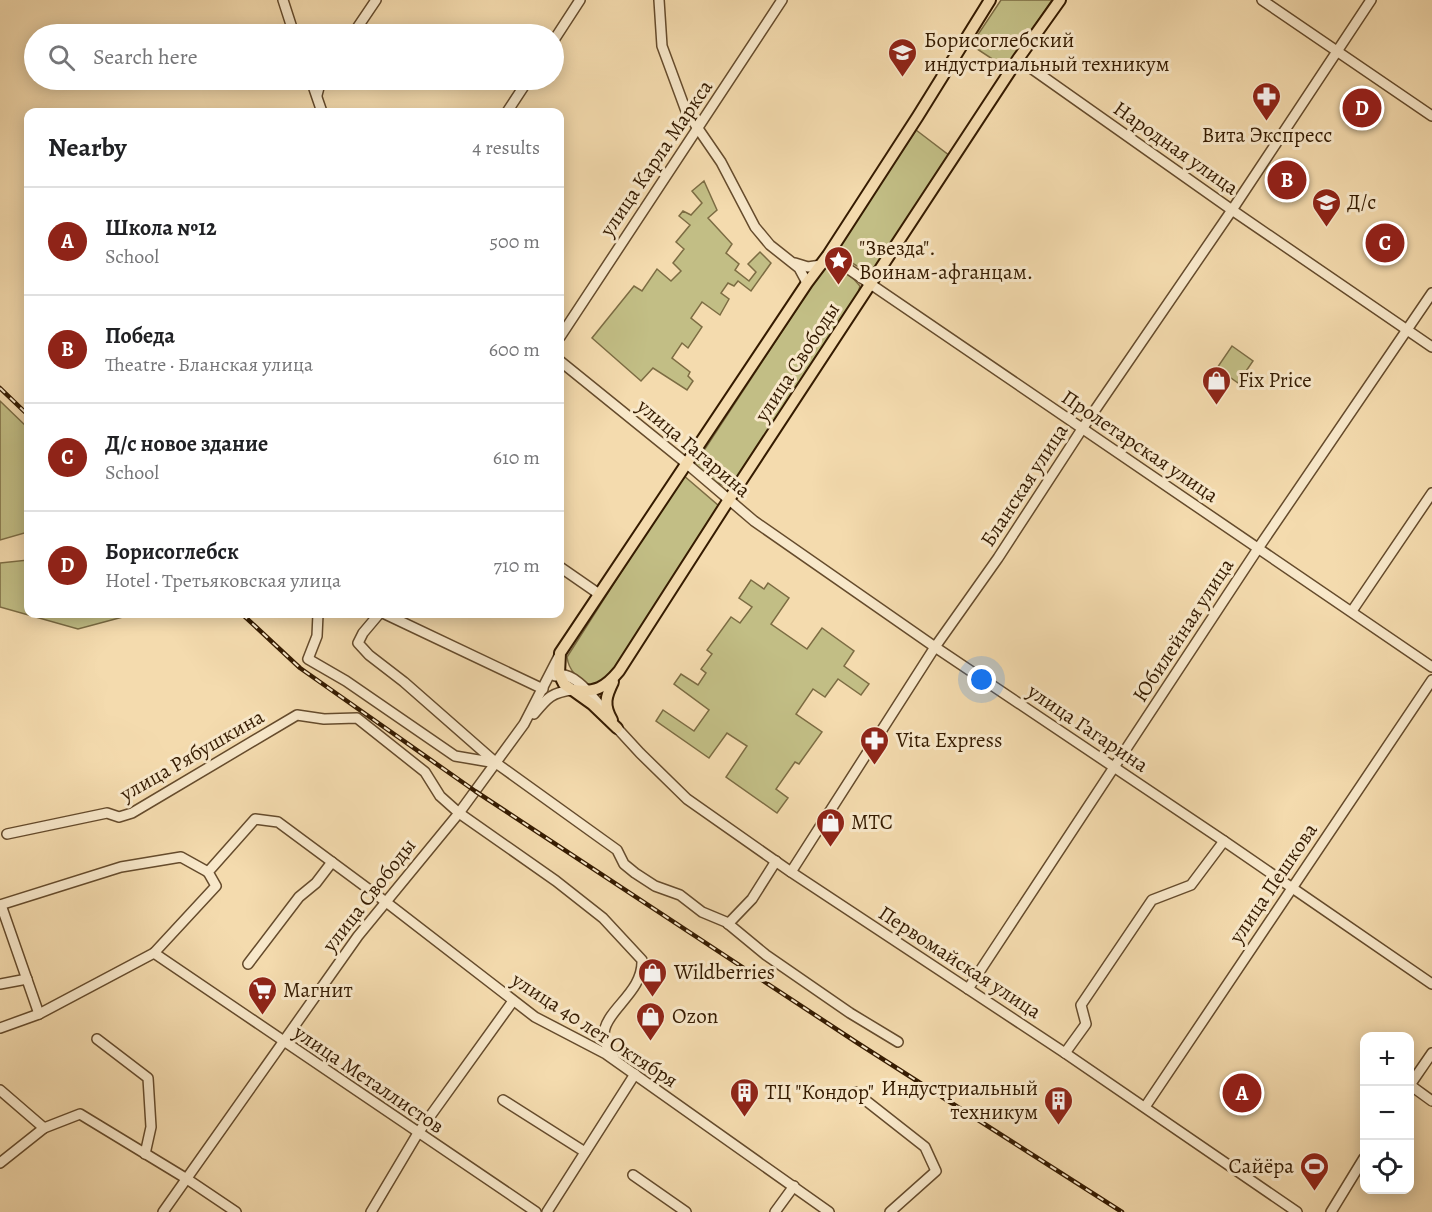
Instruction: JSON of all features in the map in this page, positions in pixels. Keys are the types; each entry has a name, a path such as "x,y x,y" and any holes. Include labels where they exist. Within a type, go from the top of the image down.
{"main road":[{"name":"улица Свободы","path":"560,653 807,282 828,255 990,0"},
{"name":"улица Свободы","path":"573,690 598,690 619,671 1018,59 1060,0"},
{"path":"560,653 559,674 564,684 617,728"},
{"path":"617,728 606,710 606,699 619,671"}],"street":[{"path":"283,0 291,24"},
{"path":"360,24 376,0"},
{"path":"564,25 580,0"},
{"path":"659,0 662,46 687,111 721,162 755,227 770,245 799,268 807,282"},
{"name":"улица Карла Маркса","path":"564,331 782,0"},
{"path":"1262,0 1432,116"},
{"name":"Бланская улица","path":"791,872 935,647 998,558 1082,429 1232,210 1371,0"},
{"name":"Народная улица","path":"1018,59 1432,347"},
{"path":"315,90 321,108"},
{"path":"317,95 318,90"},
{"path":"510,108 521,90"},
{"name":"Пролетарская улица","path":"828,255 1432,667"},
{"path":"787,260 801,266 821,265"},
{"name":"Юбилейная улица","path":"968,989 1258,547 1432,293"},
{"name":"улица Гагарина","path":"564,364 754,521 935,647 1115,766 1432,984"},
{"path":"1352,611 1432,493"},
{"path":"564,570 599,594"},
{"path":"318,618 317,636 308,659 346,681 455,756 495,763"},
{"path":"376,618 363,633 358,644 495,763 617,850 624,864 635,873 655,886 680,895 702,912 728,924 776,962 850,1013 898,1042"},
{"path":"394,618 545,684 559,674 567,675 587,691 610,717"},
{"name":"улица Свободы","path":"163,1212 358,936 459,813 524,724 560,653"},
{"name":"улица Пешкова","path":"1144,1107 1432,680"},
{"name":"улица Свободы","path":"504,751 549,697 557,692 573,690"},
{"name":"улица Рябушкина","path":"7,834 107,813 119,817 132,813 297,715 357,718 425,772 440,796 459,813 516,852 593,911 628,943 642,960 643,970 639,980 604,1027 603,1041"},
{"name":"Первомайская улица","path":"617,728 639,753 687,799 791,872 1065,1053 1297,1212"},
{"name":"улица 40 лет Октября","path":"208,872 255,819 278,822 535,1017 620,1064 829,1212"},
{"path":"1065,1053 1086,1024 1081,1005 1152,900 1191,885 1224,841"},
{"path":"0,1028 39,1014 154,953 216,886 208,872 181,857 121,867 1,905 39,1014"},
{"path":"728,924 752,899 776,861"},
{"path":"249,964 299,897 316,883 332,862"},
{"name":"улица Металлистов","path":"154,953 536,1212"},
{"path":"0,984 27,979"},
{"path":"385,1212 373,1208 418,1133 513,1001"},
{"path":"96,1039 148,1078 151,1127 146,1154"},
{"path":"587,1045 603,1041 620,1064"},
{"path":"1414,1079 1432,1053"},
{"path":"546,1212 635,1074"},
{"path":"1411,1086 1432,1101"},
{"path":"0,1090 44,1128"},
{"path":"855,1092 925,1147 936,1171 890,1212"},
{"path":"503,1100 585,1152"},
{"path":"0,1163 44,1128 80,1114 187,1179 236,1212"},
{"path":"1331,1212 1360,1166"},
{"path":"633,1175 686,1212"},
{"path":"775,1212 794,1186"}],"shaded area":[{"path":"1001,0 1052,0 1006,68 971,45"},
{"path":"916,130 950,156 874,271 868,273 838,254 838,248"},
{"path":"704,181 717,210 708,218 732,244 726,253 739,264 735,270 749,281 756,272 748,264 760,252 771,263 751,291 738,281 734,286 728,283 721,293 729,299 720,315 702,302 691,318 702,327 688,348 682,343 672,358 690,372 688,376 693,381 687,390 653,368 641,381 592,338 634,286 642,291 657,269 671,281 681,271 673,263 684,249 676,242 690,225 679,216 683,211 691,215 702,203 692,191"},
{"path":"828,267 842,271 860,286 857,297 742,472 729,487 712,481 695,464 821,272"},
{"path":"1232,346 1253,361 1238,383 1217,368"},
{"path":"0,401 24,424 24,533 0,540"},
{"path":"683,475 719,506 608,680 592,687 573,671 567,657"},
{"path":"24,560 24,614 0,607 0,563"},
{"path":"751,580 764,589 768,583 789,598 771,624 807,649 822,628 854,651 844,666 869,684 861,695 838,679 825,697 813,689 796,714 822,732 799,764 795,762 776,789 788,798 777,813 726,777 747,746 727,733 709,758 656,721 663,710 694,731 709,710 674,684 681,674 698,685 706,673 701,669 712,654 707,650 731,617 740,623 752,607 739,598"},
{"path":"39,618 119,618 78,629"}],"railway":[{"path":"0,388 24,411"},
{"path":"246,618 300,668 475,791 856,1042 1122,1212"}],"place":[{"name":"Борисоглебский индустриальный техникум","path":"903,78"},
{"name":"Борисоглебск","path":"1362,108"},
{"name":"Вита Экспресс","path":"1267,122"},
{"name":"Победа","path":"1287,180"},
{"name":"Д/с","path":"1326,228"},
{"name":"Д/с новое здание","path":"1385,243"},
{"name":"\"Звезда\". Воинам-афганцам.","path":"838,286"},
{"name":"Fix Price","path":"1217,406"},
{"name":"Vita Express","path":"875,766"},
{"name":"МТС","path":"830,848"},
{"name":"Wildberries","path":"653,998"},
{"name":"Магнит","path":"262,1016"},
{"name":"Ozon","path":"651,1042"},
{"name":"Школа №12","path":"1242,1093"},
{"name":"ТЦ \"Кондор\"","path":"744,1118"},
{"name":"Индустриальный техникум","path":"1059,1126"},
{"name":"Сайёра","path":"1315,1192"}]}
